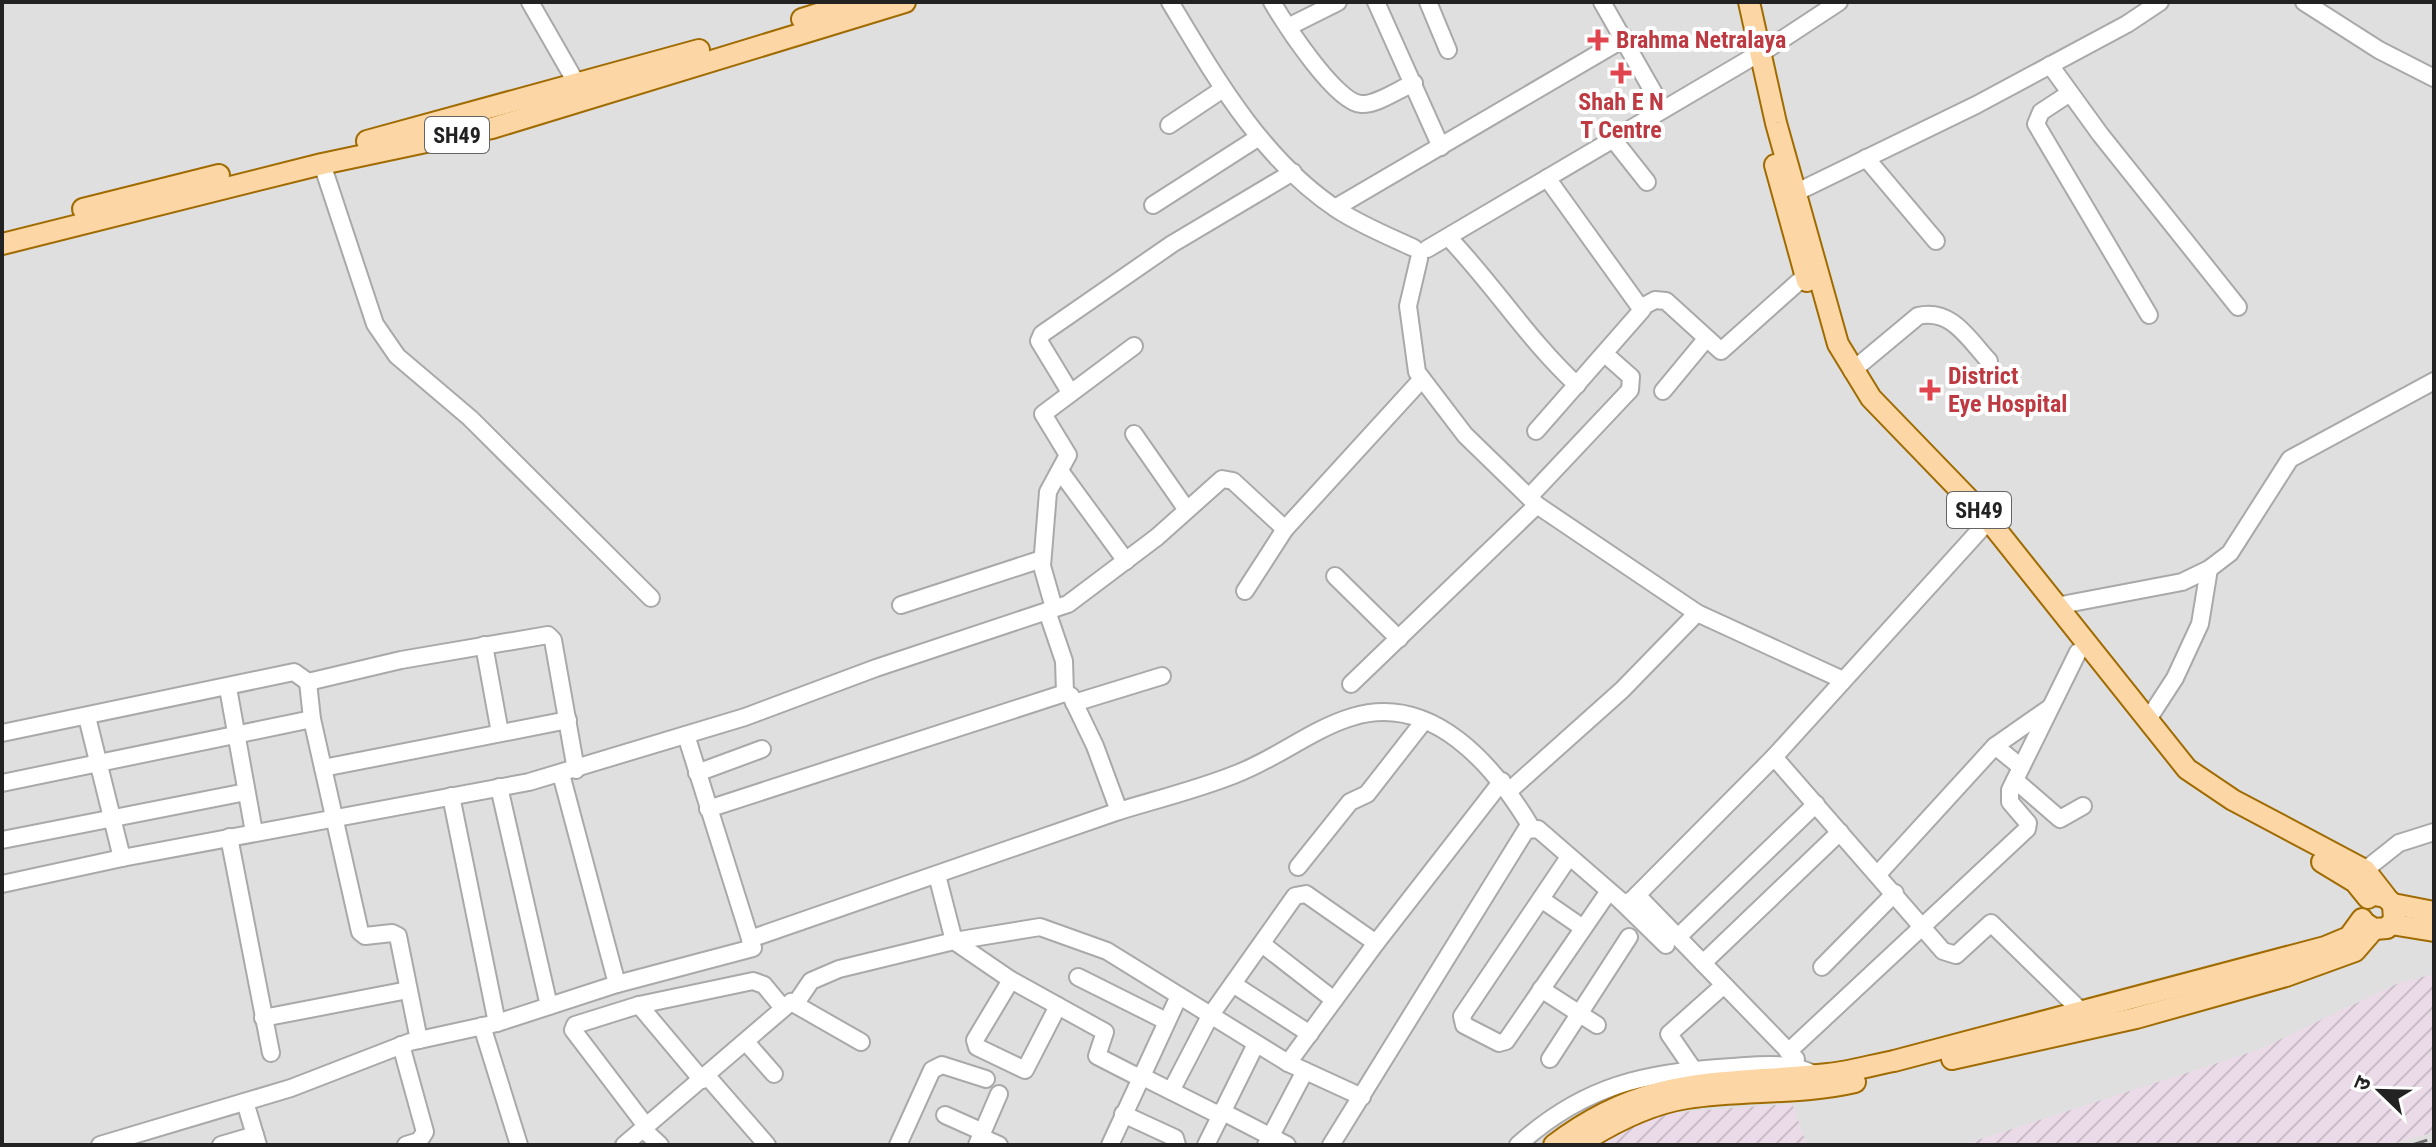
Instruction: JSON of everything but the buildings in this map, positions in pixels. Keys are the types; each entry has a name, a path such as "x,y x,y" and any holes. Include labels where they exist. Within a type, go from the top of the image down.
{"main road":[{"name":"SH49","path":"2,244 322,164 492,128 582,92 856,2"},
{"name":"SH49","path":"2,230 416,129 582,92 905,2"},
{"name":"SH49","path":"1739,2 1838,344 1852,371 1871,398 2056,606 2187,769 2209,785 2365,870 2379,912"},
{"name":"SH49","path":"1749,2 1755,56 1786,218 1830,355 1862,405 1984,524 2078,652 2173,770 2212,801 2339,871 2379,912"},
{"path":"2379,912 2434,931"},
{"path":"1554,1145 1661,1089 1894,1061 2136,1018 2286,976 2355,951 2379,912"},
{"path":"1578,1145 1609,1118 1690,1098 1830,1088 1970,1048 2081,1011 2325,947 2349,937 2379,912 2434,912"}],"street":[{"path":"530,2 582,92"},
{"path":"1170,2 1223,89 1259,137 1293,172 1335,208 1420,252"},
{"path":"1272,2 1319,69 1351,101 1366,104 1414,83"},
{"path":"1288,27 1338,2"},
{"path":"1376,2 1441,147"},
{"path":"1428,2 1448,50"},
{"path":"1839,2 1755,56 1420,252 1408,306 1417,372 1465,435 1533,501 1697,613 1843,680"},
{"path":"1795,193 2050,65 2127,24 2160,2"},
{"path":"2304,2 2379,50 2434,78"},
{"path":"1605,3 1663,109"},
{"path":"1335,208 1625,38"},
{"path":"2050,65 2238,307"},
{"path":"1169,125 1223,89"},
{"path":"2070,93 2041,112 2036,124 2149,315"},
{"path":"1153,205 1259,137"},
{"path":"1613,139 1647,182"},
{"path":"1866,158 1936,241"},
{"path":"322,164 375,324 389,347 470,418 651,598"},
{"path":"1070,392 1039,341 1042,334 1172,244 1293,172"},
{"path":"1536,431 1641,313 1642,307 1547,178"},
{"path":"1448,237 1499,292 1539,348 1577,385"},
{"path":"1642,307 1655,300 1666,301 1717,349 1725,350 1805,276"},
{"path":"1852,371 1918,316 1931,313 1951,320 1989,361"},
{"path":"1663,391 1706,339"},
{"path":"1119,811 1069,698 1064,661 1044,581 1042,559 1048,492 1067,460 1067,450 1043,414 1134,346"},
{"path":"1351,684 1533,501 1630,390 1631,377 1605,354"},
{"path":"1245,591 1285,529 1422,379"},
{"path":"2056,606 2182,582 2209,569 2230,553 2290,459 2434,381"},
{"path":"1134,434 1187,510"},
{"path":"1060,471 1126,561"},
{"path":"2,884 568,772 686,735 1075,600 1226,477 1285,529"},
{"path":"1569,857 1461,1021 1503,1043 1583,928 1774,757 1984,524"},
{"path":"901,605 1042,559"},
{"path":"2147,721 2195,638 2209,569"},
{"path":"1335,576 1399,639"},
{"path":"1288,1063 1376,943 1505,786 1622,690 1697,613"},
{"path":"2,733 294,672 308,682 543,634 551,637 568,720 568,772 617,984"},
{"path":"484,645 500,733"},
{"path":"1788,1052 2027,829 2028,823 2008,797 2078,652"},
{"path":"708,809 1069,698 1162,676"},
{"path":"308,682 312,719 360,932 365,936 392,933 398,936 419,1040"},
{"path":"228,688 254,832"},
{"path":"1878,874 1995,746 2050,708"},
{"path":"750,939 1119,811 1237,774 1352,717 1386,713 1424,721 1481,757 1505,786 1531,827 1538,829 1569,857 1622,895 1672,941 1703,963 1810,1072"},
{"path":"87,717 122,858"},
{"path":"2,783 312,719"},
{"path":"323,768 568,720"},
{"path":"1298,867 1350,802 1367,794 1424,721"},
{"path":"100,1145 245,1102 401,1045 489,1025 617,984 753,948 686,735"},
{"path":"1995,746 2060,819 2083,806"},
{"path":"697,773 762,749"},
{"path":"1774,757 1943,951 1956,955 1991,923 2081,1011"},
{"path":"499,787 549,1006"},
{"path":"2,840 246,792"},
{"path":"451,796 489,1025 519,1145"},
{"path":"1672,941 1816,804"},
{"path":"1331,1145 1531,827"},
{"path":"1703,963 1840,832"},
{"path":"2365,870 2399,843 2434,832"},
{"path":"229,837 271,1053"},
{"path":"937,875 954,941 1011,980 1105,1032 1097,1056 1220,1113 1268,1141 1287,1145"},
{"path":"1171,1091 1210,1016 1300,893 1376,943"},
{"path":"1822,967 1895,893"},
{"path":"1541,899 1583,928"},
{"path":"624,1145 789,1005 811,981 839,969 954,941 1040,927 1107,951 1288,1063 1362,1097"},
{"path":"1550,1059 1629,937"},
{"path":"1262,944 1334,1000"},
{"path":"1078,977 1166,1021"},
{"path":"1011,980 975,1040 977,1047 1025,1070 1058,1006"},
{"path":"660,1145 573,1030 575,1025 639,1005 757,981 789,1005 861,1042"},
{"path":"1233,984 1310,1034"},
{"path":"1693,1069 1669,1034 1724,985"},
{"path":"1541,989 1597,1025"},
{"path":"263,1018 408,990"},
{"path":"1110,1145 1139,1076 1179,996"},
{"path":"639,1005 767,1145"},
{"path":"746,1042 774,1074"},
{"path":"1206,1145 1256,1044"},
{"path":"401,1045 425,1132 419,1141 406,1145"},
{"path":"1518,1145 1538,1127 1585,1099 1645,1075 1790,1064 1810,1072"},
{"path":"898,1145 932,1070 942,1065 986,1079"},
{"path":"1268,1141 1305,1071"},
{"path":"980,1138 999,1094"},
{"path":"221,1145 256,1140 245,1102"},
{"path":"1123,1114 1175,1138 1177,1145"},
{"path":"945,1115 980,1138 999,1145"}],"shaded area":[{"path":"2,2 2434,2 2434,1145 2,1145"},
{"path":"2434,974 2434,1132 2390,1145 1962,1145 2258,1050 2399,983"},
{"path":"1792,1104 1807,1145 1595,1145 1639,1115"}],"railway":[{"path":"2412,1145 2434,1138"}],"place":[{"name":"Brahma Netralaya","path":"1598,40"},
{"name":"Shah E N T Centre","path":"1621,73"},
{"name":"District Eye Hospital","path":"1930,390"}]}
